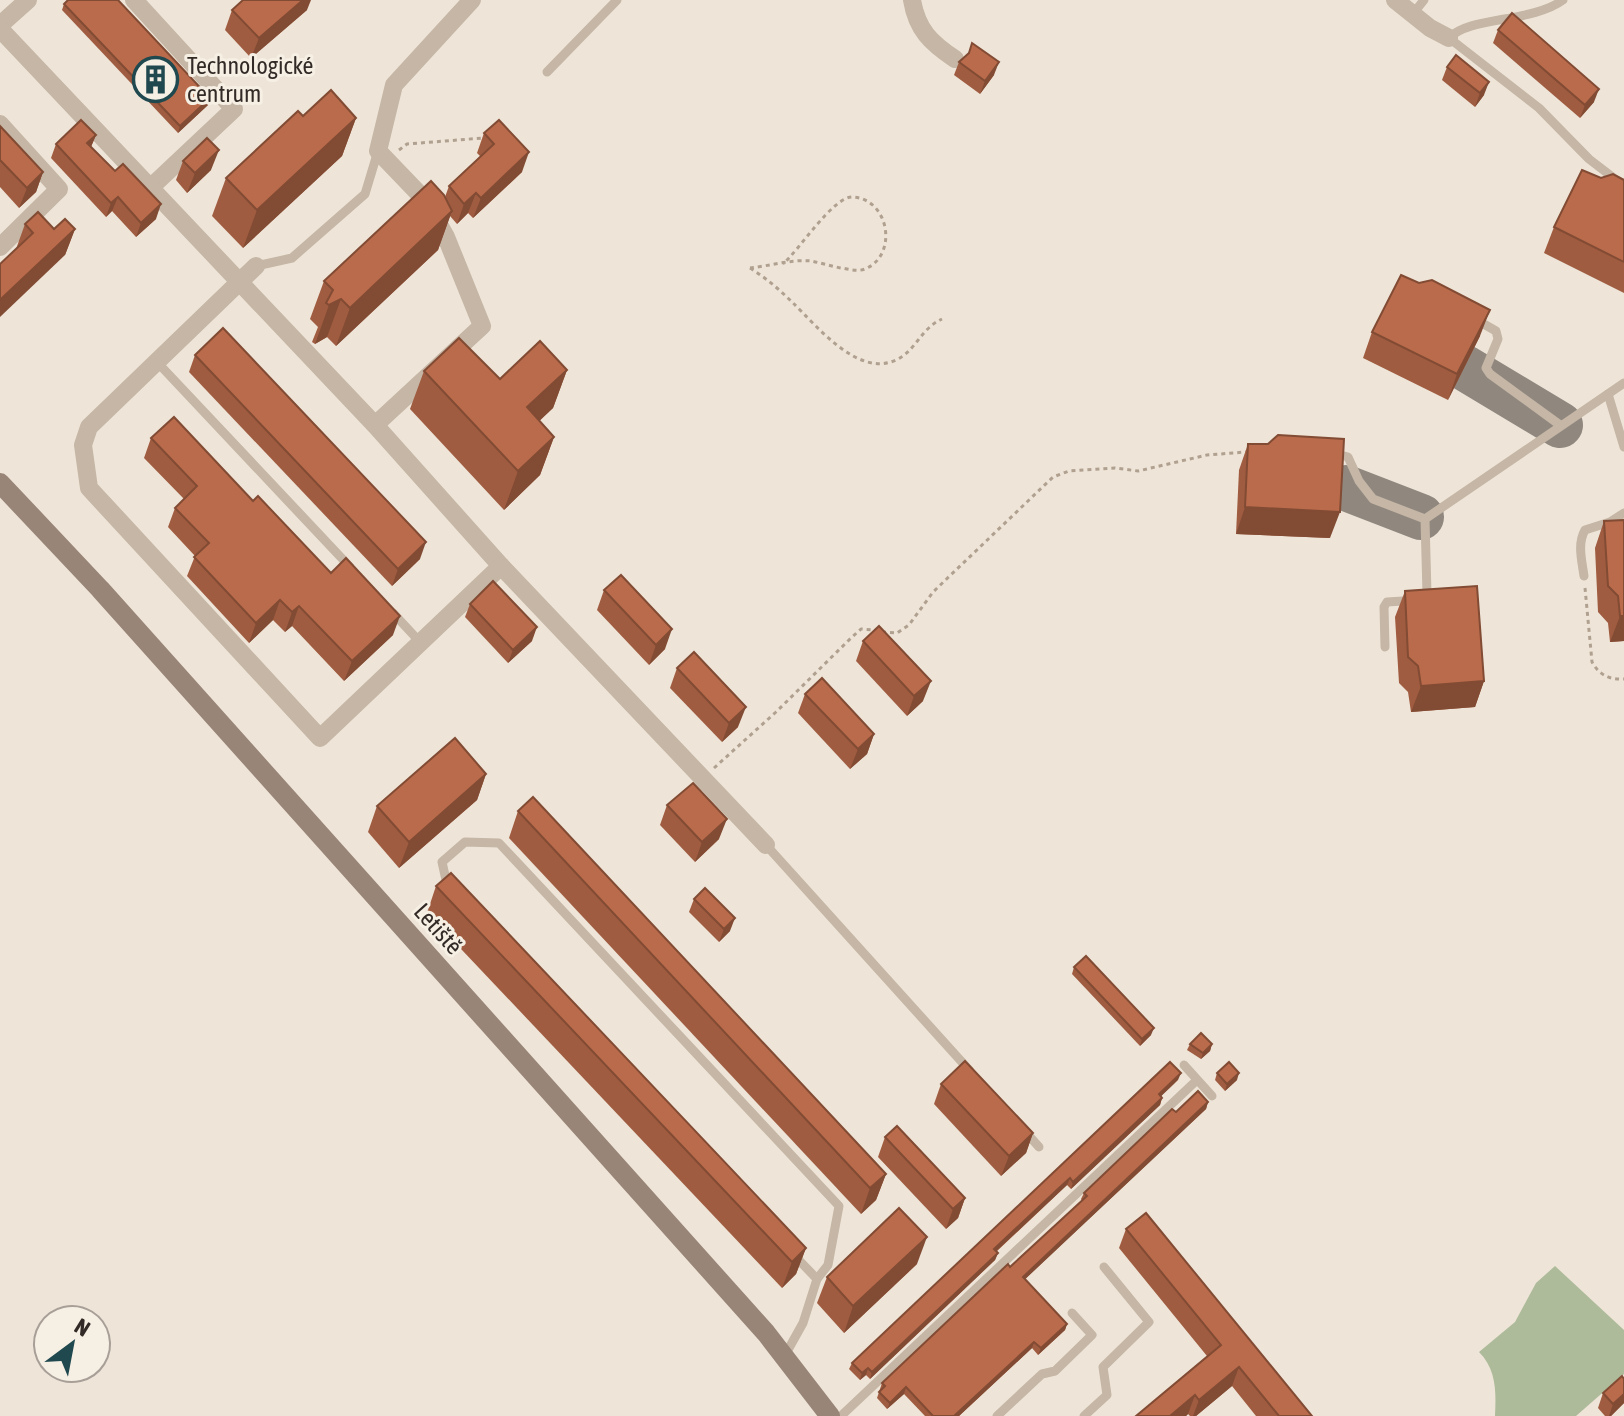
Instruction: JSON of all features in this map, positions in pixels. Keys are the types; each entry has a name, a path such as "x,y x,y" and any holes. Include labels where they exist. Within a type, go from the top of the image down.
{"street":[{"path":"28,0 0,27 149,189 375,425 501,566 766,845"},
{"path":"134,0 234,109 149,189"},
{"path":"375,425 482,326 446,237 425,200 383,156 394,85 472,0"},
{"path":"912,0 915,14 931,43 955,59"},
{"path":"1395,0 1418,7 1449,38"},
{"path":"0,124 59,189 0,247"},
{"path":"256,266 89,427 83,445 89,488 320,738 501,566"},
{"name":"Letiště","path":"0,483 131,625 784,1357 830,1416"}],"lane":[{"path":"547,72 617,0"},
{"path":"1563,0 1552,8 1466,28 1449,38 1539,108 1589,159 1624,186"},
{"path":"256,266 292,258 365,194 383,156"},
{"path":"1461,312 1496,331 1498,339 1486,368 1490,374 1560,425"},
{"path":"157,362 356,574"},
{"path":"1425,519 1624,383"},
{"path":"1608,394 1624,447"},
{"path":"1323,451 1348,457 1359,481 1373,499 1425,519"},
{"path":"1584,576 1581,536 1585,530 1610,522 1624,513"},
{"path":"1385,647 1384,607 1387,602 1419,600 1427,594 1425,519"},
{"path":"388,608 420,642"},
{"path":"460,904 449,892 442,862 465,842 499,843 839,1206 828,1265 817,1279 803,1323 784,1357"},
{"path":"766,845 976,1077"},
{"path":"1184,1065 1212,1096"},
{"path":"841,1416 1197,1080"},
{"path":"1018,1123 1039,1147"},
{"path":"784,1245 817,1279"},
{"path":"1084,1416 1107,1395 1103,1367 1149,1322 1104,1267"},
{"path":"997,1416 1042,1374 1055,1371 1092,1335 1072,1313"}],"path":[{"path":"383,156 407,144 483,138"},
{"path":"783,264 834,206 846,198 855,197 873,205 882,218 885,246 877,261 868,268 858,271 809,261 750,268 770,281 827,337 855,358 873,363 899,359 924,330 942,319"},
{"path":"702,778 766,722 861,629 897,633 909,625 933,592 1053,477 1069,471 1115,468 1138,471 1207,455 1249,451"},
{"path":"1584,576 1587,635 1592,662 1596,670 1604,675 1624,679"}],"green space":[{"path":"1555,1266 1624,1330 1624,1374 1576,1416 1495,1416 1492,1374 1479,1352 1515,1322 1536,1283"}],"building":[{"name":"Technologické centrum","path":"68,0 118,0 210,98 180,126 64,4"},
{"path":"243,0 303,0 259,38 232,10"},
{"path":"1512,13 1599,89 1585,105 1498,30"},
{"path":"972,43 999,62 985,81 959,62 969,53"},
{"path":"1456,55 1489,82 1480,93 1447,67"},
{"path":"331,90 356,118 257,210 226,178 298,111 303,116"},
{"path":"81,120 96,135 87,143 115,171 123,164 161,204 141,223 118,197 111,203 56,144"},
{"path":"499,120 529,152 481,198 476,193 464,204 449,186 494,144 484,133"},
{"path":"0,126 43,172 27,188 0,160"},
{"path":"207,138 219,150 195,173 183,161"},
{"path":"1582,170 1601,178 1613,174 1624,180 1624,262 1554,227"},
{"path":"431,181 444,195 452,211 350,308 341,299 329,305 326,303 333,290 324,281"},
{"path":"38,212 54,229 65,219 75,229 0,300 0,264 33,233 25,224"},
{"path":"1401,275 1419,283 1432,280 1490,310 1457,374 1372,332"},
{"path":"223,328 426,542 398,569 195,355"},
{"path":"459,338 500,379 540,341 567,370 527,407 554,437 518,471 424,371"},
{"path":"174,417 253,501 258,496 331,573 346,558 400,616 352,661 299,606 292,612 280,600 256,623 194,557 209,543 175,508 197,486 151,438"},
{"path":"1278,435 1344,439 1340,512 1245,507 1248,444 1268,444"},
{"path":"1624,520 1624,616 1620,616 1618,596 1608,586 1604,521"},
{"path":"621,575 672,629 656,645 604,590"},
{"path":"493,581 537,627 513,650 470,604"},
{"path":"1477,586 1484,681 1421,686 1418,666 1408,657 1405,591"},
{"path":"879,626 931,681 914,696 863,641"},
{"path":"694,652 746,707 729,723 677,668"},
{"path":"822,678 874,734 858,749 805,694"},
{"path":"455,738 486,774 409,842 377,806"},
{"path":"693,783 727,819 702,842 667,805"},
{"path":"533,797 886,1174 870,1188 518,811"},
{"path":"451,873 806,1248 792,1262 436,886"},
{"path":"705,888 735,918 724,929 694,899"},
{"path":"1086,956 1154,1028 1142,1039 1074,967"},
{"path":"1201,1033 1212,1044 1203,1053 1190,1044"},
{"path":"965,1061 1033,1133 1009,1156 941,1084"},
{"path":"1170,1062 1181,1073 1159,1094 1162,1098 1073,1182 1070,1178 994,1249 998,1253 872,1372 868,1368 862,1373 852,1363"},
{"path":"1229,1062 1239,1073 1227,1084 1217,1073"},
{"path":"1198,1091 1208,1102 1023,1277 1067,1324 1041,1348 1034,1342 954,1416 933,1416 906,1387 890,1403 879,1392 885,1386 882,1383 1008,1264 1010,1267 1087,1196 1084,1193 1172,1109 1176,1112"},
{"path":"897,1126 965,1198 953,1209 885,1137"},
{"path":"899,1208 927,1237 853,1306 827,1277"},
{"path":"1146,1213 1312,1416 1279,1416 1239,1367 1199,1400 1195,1395 1170,1416 1136,1416 1221,1345 1126,1229"},
{"path":"1622,1376 1624,1394 1613,1404 1603,1393"}],"taxiway":[{"path":"1465,368 1560,425"},
{"path":"1346,488 1421,517"}],"place":[{"name":"Technologické centrum","path":"156,80"}]}
